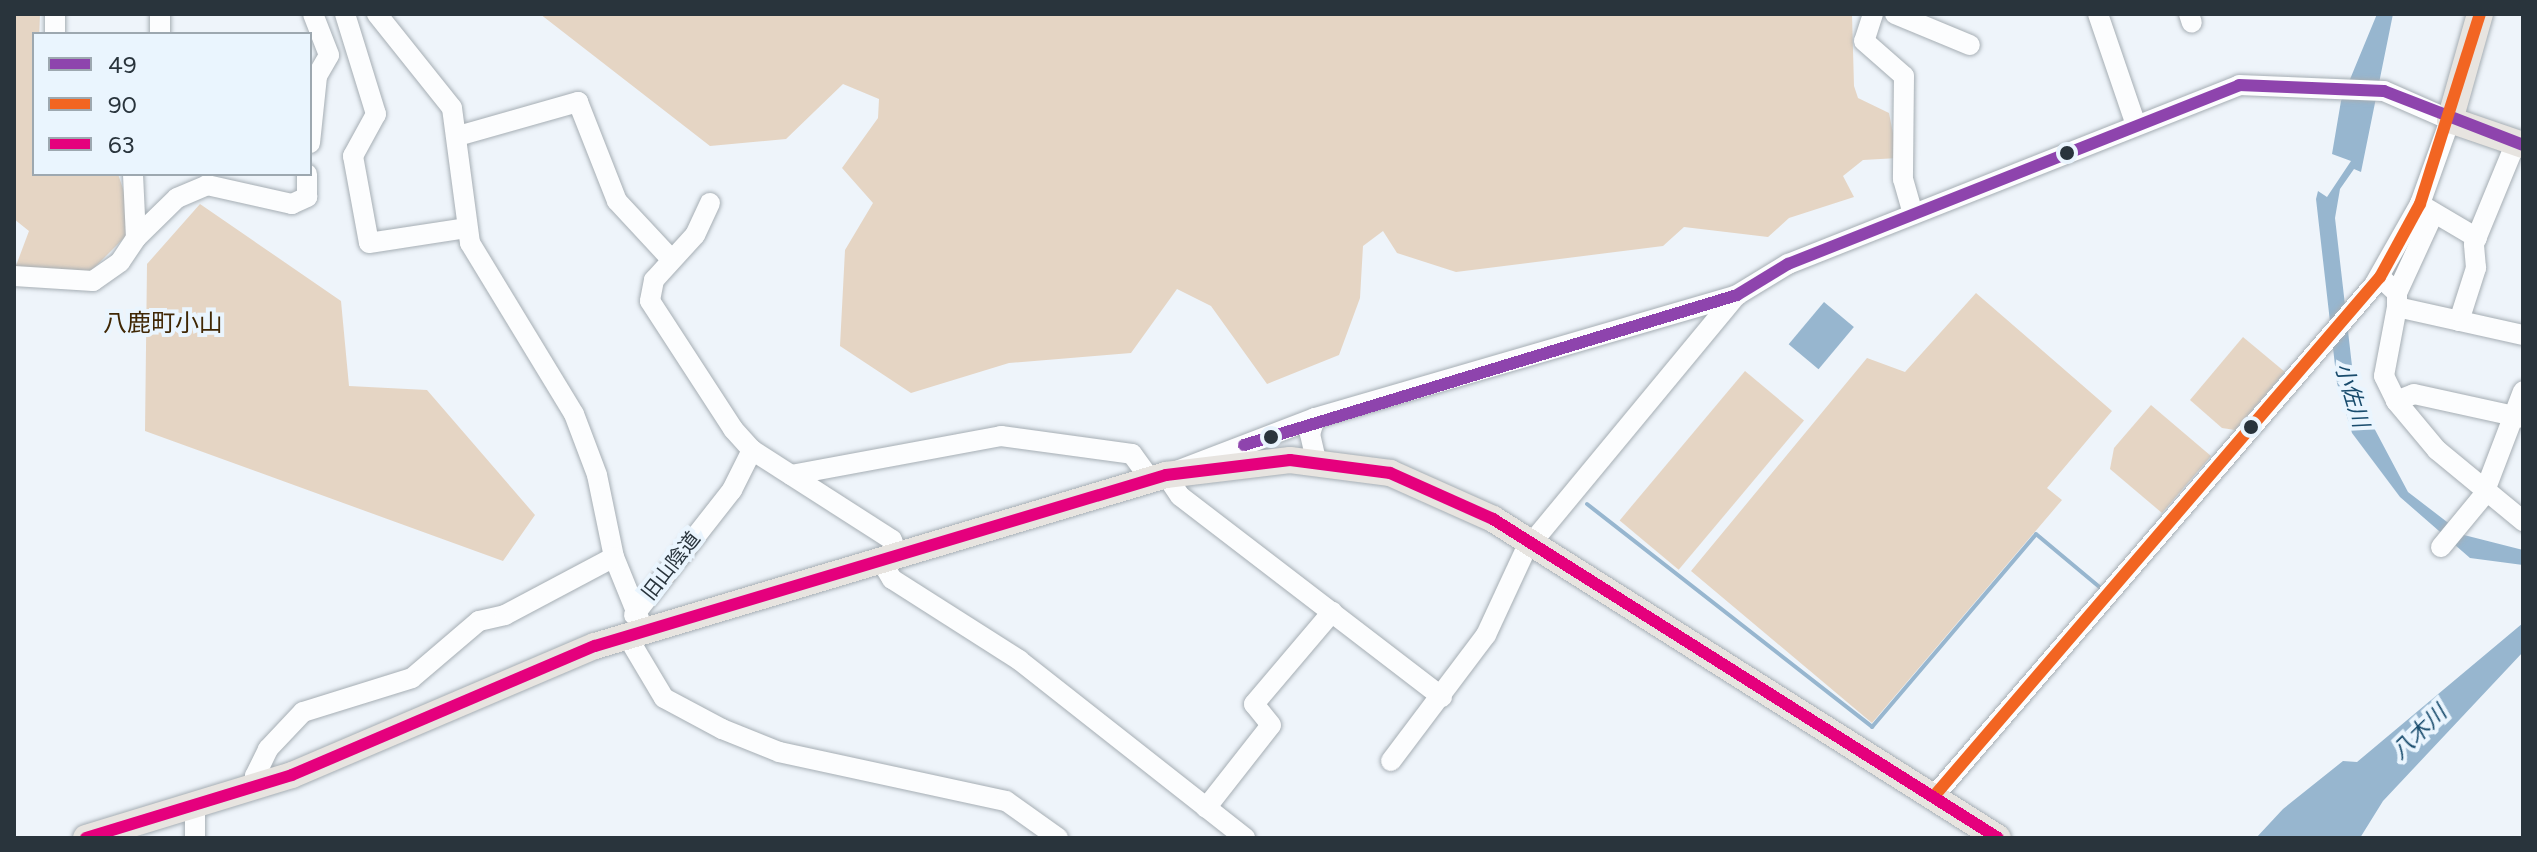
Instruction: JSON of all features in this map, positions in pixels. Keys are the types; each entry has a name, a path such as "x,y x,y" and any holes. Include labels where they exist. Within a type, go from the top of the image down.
{"main road":[{"path":"2480,14 2450,120 2520,144"},
{"path":"86,838 195,809 259,787 635,628 1158,477 1234,462 1316,461 1390,473 1438,491 1532,544 1935,795 1998,838"}],"street":[{"path":"312,110 314,76 329,55 313,14"},
{"path":"345,14 376,114 353,156 369,243 466,228 458,136 452,108 377,14"},
{"path":"1873,14 1864,41 1904,76 1903,179 1913,213"},
{"path":"1895,14 1970,45"},
{"path":"2098,14 2136,125"},
{"path":"1158,477 1315,418 1737,295 1788,264 2239,85 2328,84 2384,91 2450,120 2424,207 2377,281 2312,362 1935,795"},
{"path":"458,136 578,102 617,201 669,257"},
{"path":"2459,321 2477,238 2520,144"},
{"path":"133,176 136,238"},
{"path":"14,276 93,281 120,262 136,238 177,198 211,180 292,204 307,197 307,176"},
{"path":"710,203 695,235 669,257 650,301 700,383 752,450 892,540 897,553 886,569 892,579 1019,660 1245,838"},
{"path":"2424,207 2477,238"},
{"path":"2424,207 2431,219 2397,300 2384,376 2415,429 2484,493 2523,521"},
{"name":"旧山陰道","path":"466,228 494,288 574,414 597,475 614,557 635,628"},
{"path":"2377,281 2397,300 2459,321 2523,335"},
{"path":"1391,761 1442,697 1514,588 1532,544 1737,295"},
{"path":"2441,547 2484,493 2518,417 2523,391"},
{"path":"2396,401 2414,394 2518,417"},
{"path":"1315,418 1310,434 1316,461"},
{"path":"791,475 1001,436 1132,454 1180,496 1442,697"},
{"name":"旧山陰道","path":"635,628 732,490 752,450"},
{"path":"259,787 255,776 268,749 303,712 412,678 479,621 505,615 614,557"},
{"path":"1206,808 1271,725 1254,704 1332,612"},
{"path":"635,628 664,698 722,729 779,752 1006,801 1058,838"},
{"path":"195,809 195,838"}],"shaded area":[{"path":"14,14 40,14 39,32 32,32 32,176 119,176 130,209 126,236 90,272 14,271 29,231 14,219"},
{"path":"540,14 1852,14 1854,86 1858,98 1889,113 1898,158 1863,160 1843,176 1854,197 1789,218 1768,237 1684,227 1663,246 1456,272 1397,253 1383,231 1363,246 1360,298 1339,355 1267,384 1211,306 1177,289 1131,353 1009,363 911,393 840,346 845,250 873,203 842,168 878,118 879,99 843,84 786,139 710,146"},
{"path":"200,204 341,301 349,386 427,390 535,515 503,561 145,431 147,264"},
{"path":"1976,293 2112,411 2047,488 2062,500 1872,723 1691,571 1867,358 1905,372"},
{"path":"2243,337 2285,372 2235,430 2222,428 2190,400"},
{"path":"1745,371 1804,420 1679,570 1620,520"},
{"path":"2151,405 2211,456 2162,513 2110,469 2114,448"}],"water":[{"name":"小佐川","path":"2377,14 2393,14 2361,172 2354,169 2340,189 2335,218 2355,392 2408,492 2464,535 2523,550 2523,565 2470,558 2400,497 2352,433 2337,383 2316,199 2318,191 2327,197 2351,161 2332,154 2341,101"},
{"path":"1824,302 1854,327 1819,369 1789,344"},
{"name":"八木川","path":"2523,623 2523,652 2383,801 2360,838 2256,838 2283,809 2343,761 2357,762"}],"waterway":[{"path":"1587,504 1872,727 2036,534 2103,590"}],"transit line":[{"name":"90","path":"1935,795 2380,277 2420,204 2480,14"},
{"name":"49","path":"1244,445 1737,295 1788,264 2239,85 2384,91 2523,145"},
{"name":"63","path":"86,838 292,775 595,646 1166,475 1290,460 1390,473 1493,519 1998,838"}],"district":[{"name":"八鹿町小山","path":"163,323"}]}
